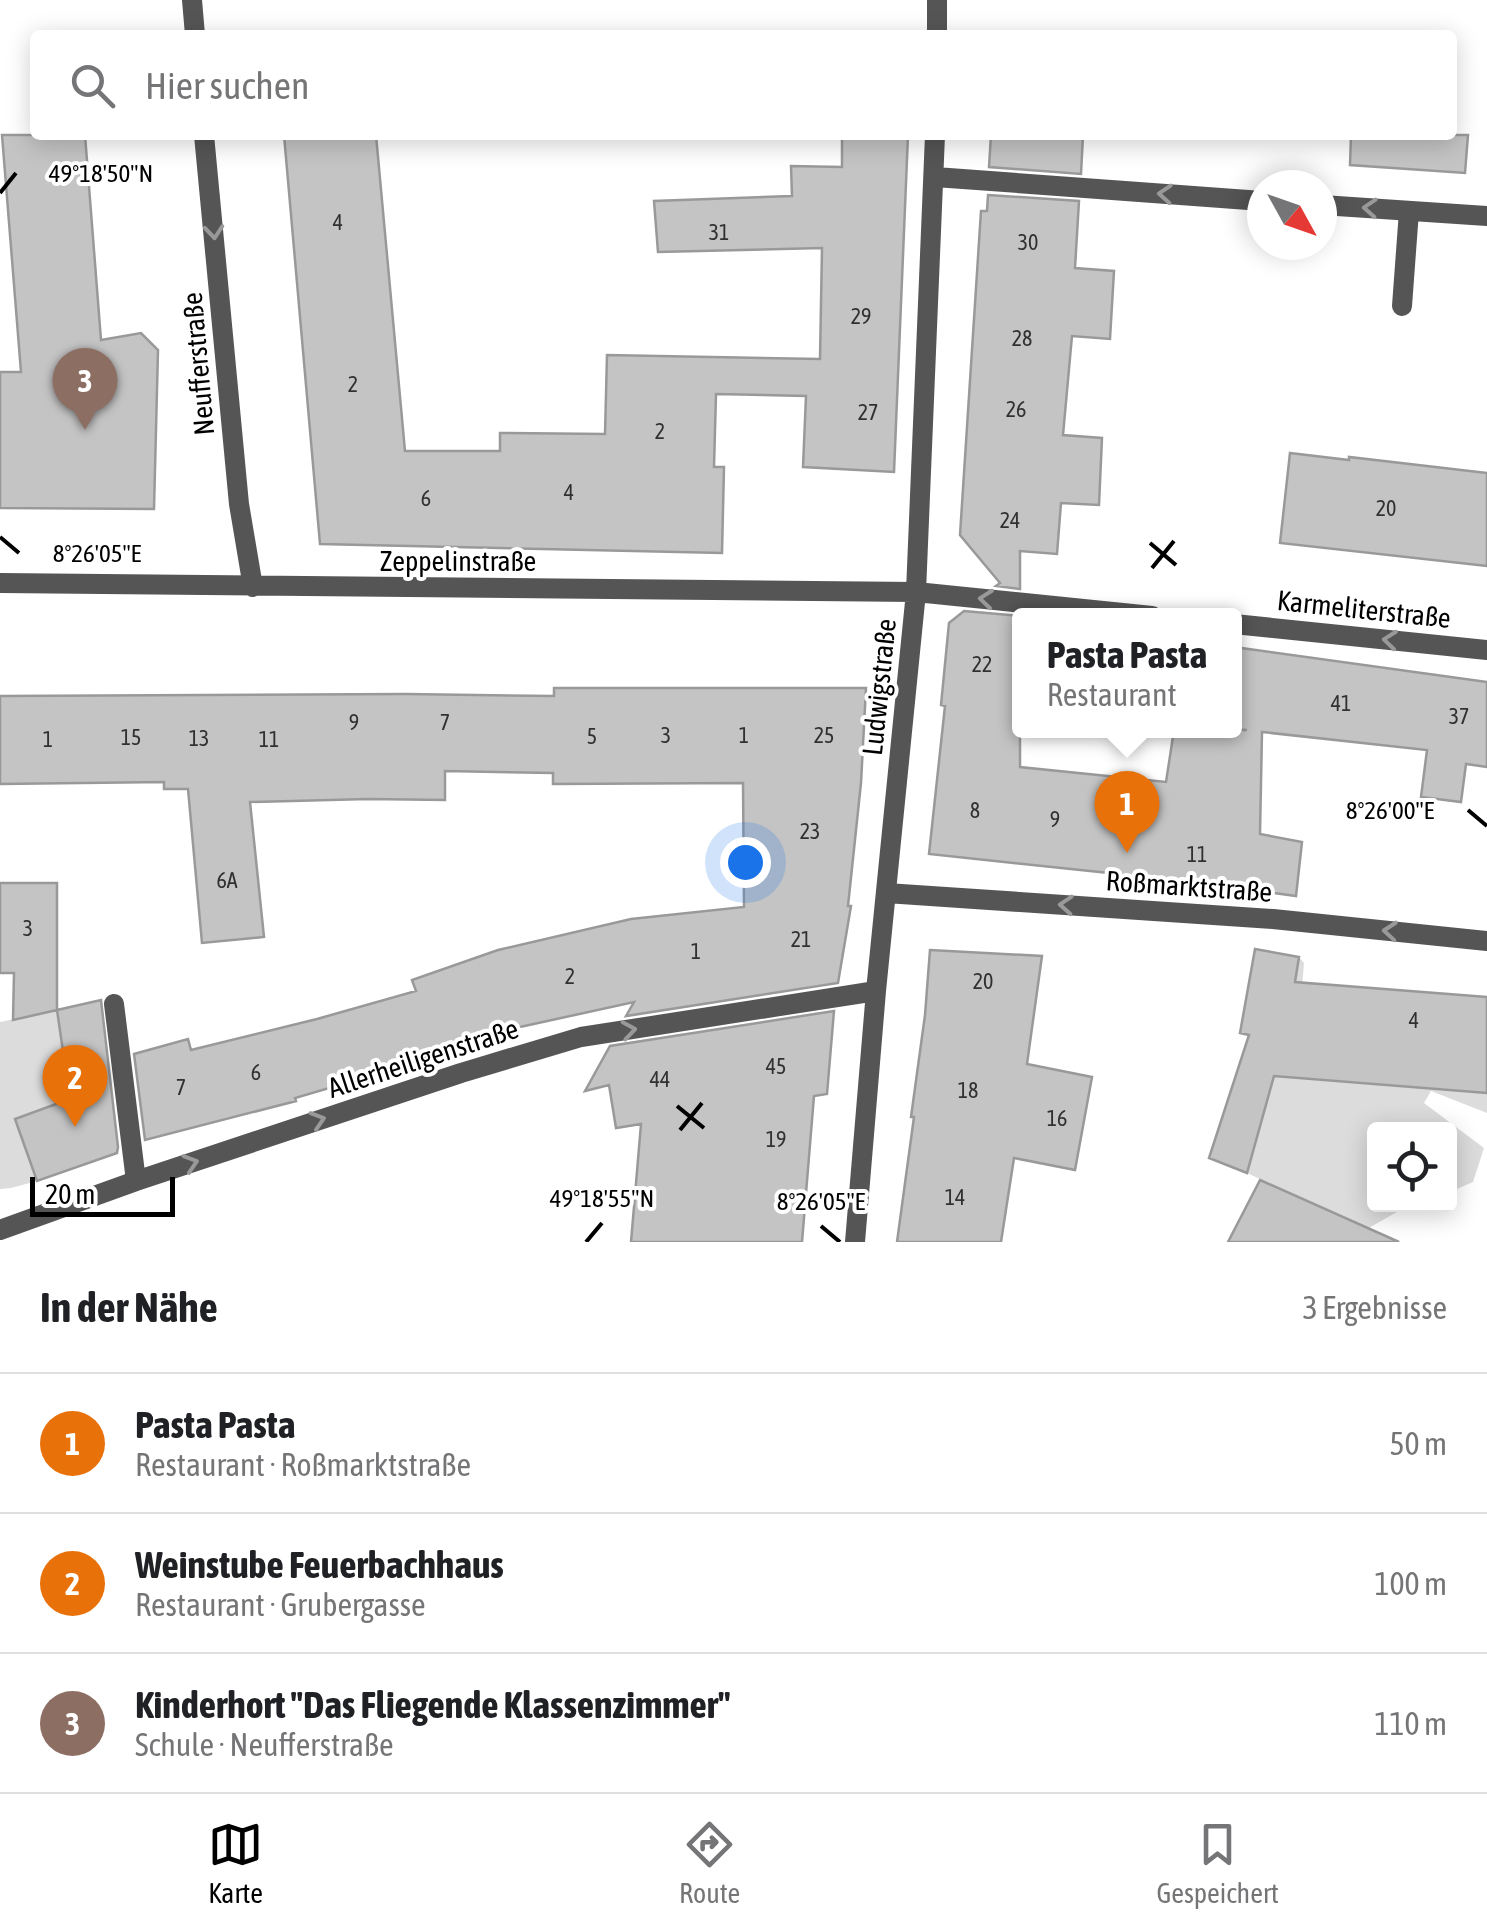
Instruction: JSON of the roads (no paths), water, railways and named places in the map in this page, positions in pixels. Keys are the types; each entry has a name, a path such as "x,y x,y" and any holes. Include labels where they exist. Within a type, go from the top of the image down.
{"street":[{"path":"192,0 195,30"},
{"path":"936,30 937,0"},
{"name":"Neufferstraße","path":"204,140 239,504 253,586"},
{"name":"Ludwigstraße","path":"855,1242 916,592 935,140"},
{"path":"934,178 1247,199"},
{"path":"1337,206 1487,216"},
{"path":"1402,306 1409,211"},
{"name":"Zeppelinstraße","path":"0,583 916,592"},
{"path":"916,592 1073,608"},
{"name":"Karmeliterstraße","path":"1242,625 1487,650"},
{"name":"Roßmarktstraße","path":"886,893 1273,920 1487,941"},
{"name":"Allerheiligenstraße","path":"0,1230 136,1181 580,1037 876,990"},
{"path":"114,1004 136,1181"}],"place":[{"name":"Kinderhort \"Das Fliegende Klassenzimmer\"","path":"85,430"},
{"name":"Pasta Pasta","path":"1127,853"},
{"name":"Weinstube Feuerbachhaus","path":"75,1127"}]}
